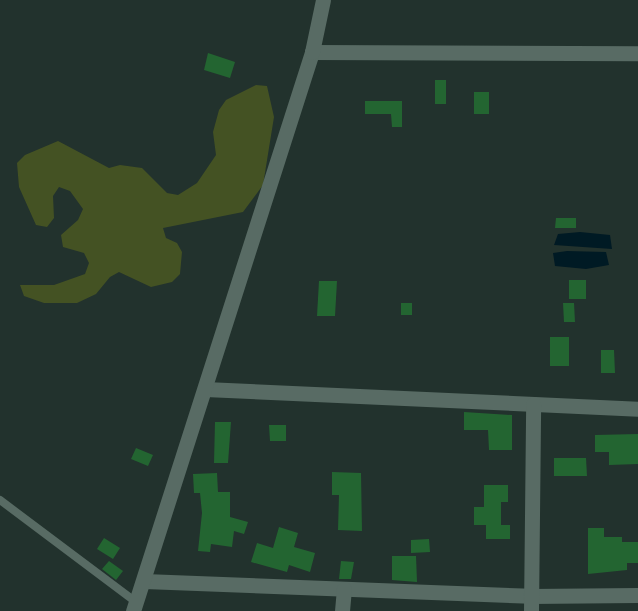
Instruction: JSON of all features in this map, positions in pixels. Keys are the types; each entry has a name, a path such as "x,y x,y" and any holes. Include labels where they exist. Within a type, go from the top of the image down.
{"street":[{"path":"135,606 312,52 323,0"},
{"path":"312,52 638,53"},
{"path":"205,388 638,409"},
{"path":"531,603 533,404"},
{"path":"144,581 344,589 531,603 638,595"},
{"path":"342,611 344,589"}],"lane":[{"path":"0,500 135,606"}],"green space":[{"path":"256,85 267,86 274,117 263,185 243,212 163,228 166,238 177,243 182,252 180,274 172,282 151,287 119,272 110,277 96,294 77,303 44,303 24,296 20,285 54,285 85,274 89,263 84,253 63,247 61,235 78,220 83,209 70,191 59,187 53,196 54,218 47,227 36,225 19,187 17,163 25,155 58,141 109,168 120,165 142,168 167,193 178,195 197,183 216,155 213,132 219,110 226,100"}],"water":[{"path":"580,232 610,235 612,249 554,245 558,234"},
{"path":"606,252 609,265 586,269 555,266 553,253"}],"building":[{"path":"208,53 235,62 230,78 204,70"},
{"path":"435,80 446,80 446,104 435,104"},
{"path":"474,92 489,92 489,114 474,114"},
{"path":"365,101 402,101 402,127 392,127 391,114 365,114"},
{"path":"556,218 576,218 576,228 555,228"},
{"path":"569,280 586,280 586,299 569,299"},
{"path":"319,281 337,281 335,316 317,316"},
{"path":"401,303 412,303 412,315 401,315"},
{"path":"563,303 574,303 575,322 564,322"},
{"path":"550,337 569,337 569,366 550,366"},
{"path":"601,350 614,350 615,373 601,373"},
{"path":"464,412 512,415 512,450 489,450 488,430 464,430"},
{"path":"215,422 231,422 228,463 214,463"},
{"path":"269,425 286,425 286,441 270,441"},
{"path":"638,434 638,464 609,465 609,452 595,452 595,435"},
{"path":"136,448 153,455 148,466 131,459"},
{"path":"554,458 586,458 587,476 554,476"},
{"path":"332,472 361,473 362,531 338,530 339,495 332,495"},
{"path":"217,473 218,492 230,492 230,517 248,522 244,534 234,531 232,547 211,544 210,552 198,551 202,513 200,493 194,493 193,474"},
{"path":"484,485 508,485 508,502 501,502 501,525 510,525 510,539 486,539 486,525 474,525 474,507 484,507"},
{"path":"279,527 298,533 294,547 315,553 310,572 289,565 287,572 251,562 257,543 273,548"},
{"path":"588,528 604,528 604,537 622,537 622,542 638,542 638,563 627,563 627,570 588,574"},
{"path":"104,538 120,548 113,559 97,549"},
{"path":"429,539 430,552 411,553 411,540"},
{"path":"392,556 416,556 417,582 392,580"},
{"path":"109,561 123,571 116,580 102,569"},
{"path":"341,561 354,562 351,579 339,579"}]}
